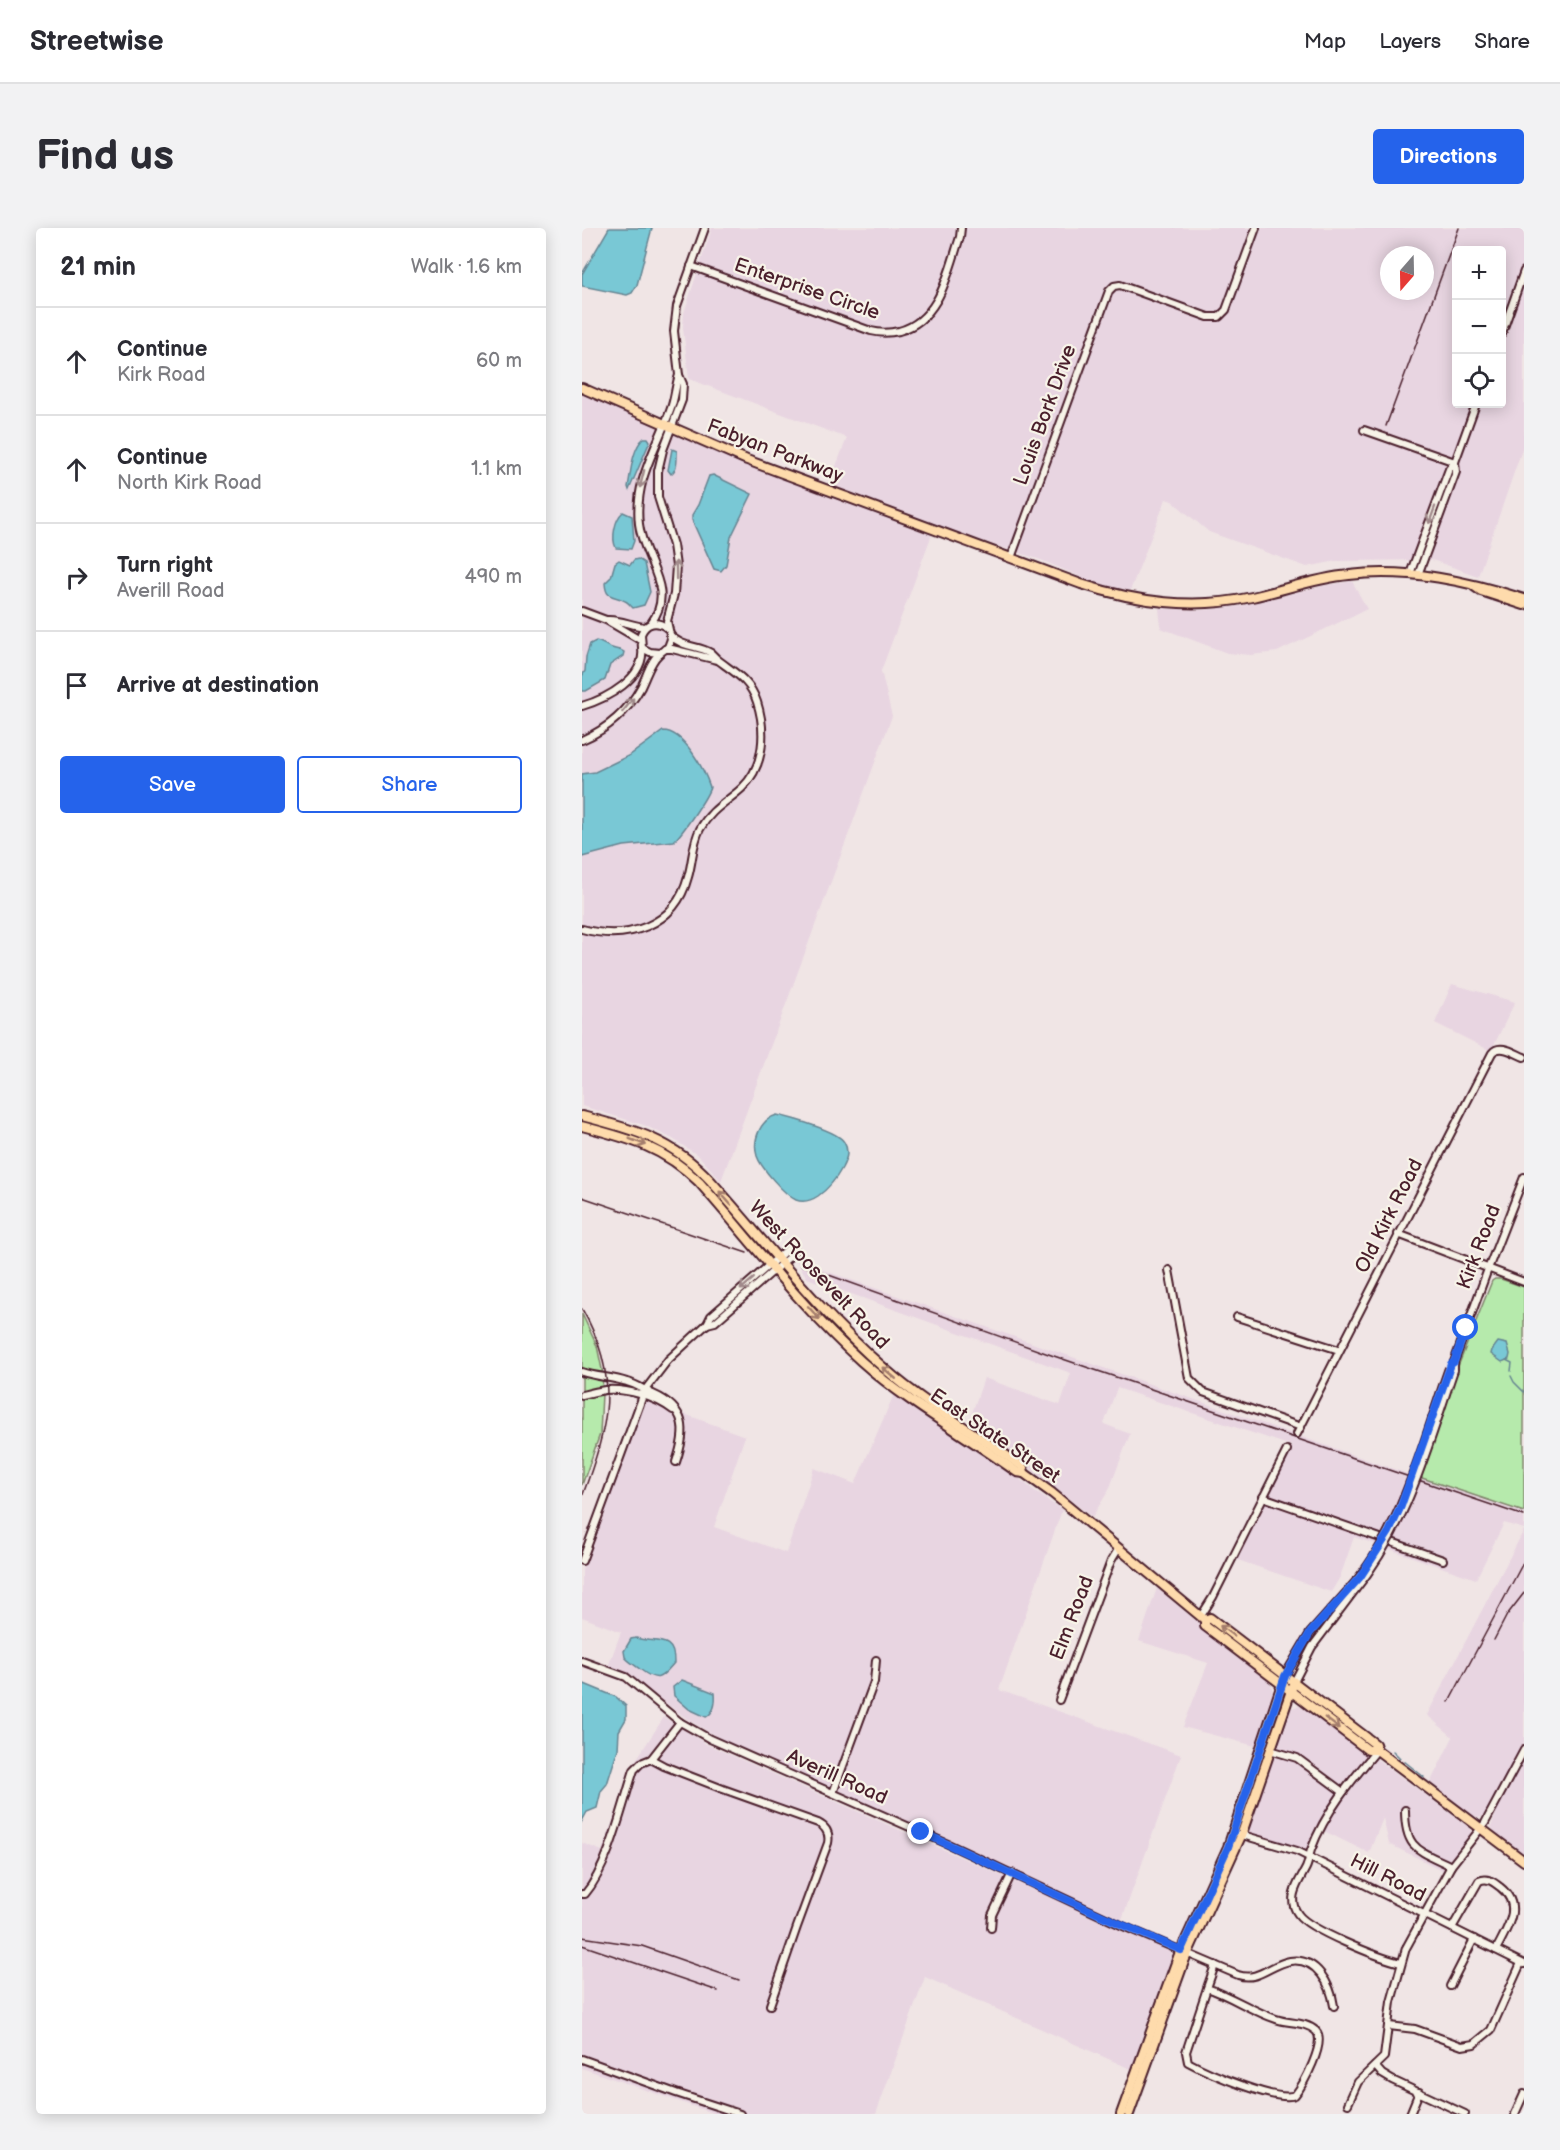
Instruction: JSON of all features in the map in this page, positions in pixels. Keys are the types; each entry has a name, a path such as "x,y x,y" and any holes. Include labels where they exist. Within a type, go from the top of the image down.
{"main road":[{"name":"Fabyan Parkway","path":"582,388 760,465 1011,558 1111,593 1141,600 1183,603 1236,600 1341,576 1384,573 1414,574 1473,585"},
{"path":"1473,585 1484,586 1524,599"},
{"path":"1473,585 1481,591 1524,605"},
{"name":"West Roosevelt Road","path":"582,1116 641,1132 679,1152 705,1175 838,1325 885,1370 1023,1467 1024,1473"},
{"name":"West Roosevelt Road","path":"582,1126 640,1142 675,1161 699,1182 773,1267"},
{"name":"East State Street","path":"773,1267 832,1333 873,1371 918,1405 1017,1472 1024,1473 1203,1618 1205,1626 1368,1750 1377,1750"},
{"name":"East State Street","path":"1203,1618 1210,1618 1375,1744 1377,1750 1524,1861"},
{"path":"1237,1834 1285,1676"},
{"path":"1121,2114 1184,1952 1237,1834 1294,1682"},
{"path":"1129,2114 1184,1952"}],"street":[{"path":"640,640 660,610 662,594 640,534 638,504 645,469 682,400 683,384 679,375 674,324 676,306 705,228"},
{"name":"Enterprise Circle","path":"691,266 871,331 895,332 923,319 932,309 948,271 961,228"},
{"name":"Louis Bork Drive","path":"1011,558 1109,291 1114,286 1123,286 1209,317 1219,317 1226,310 1256,228"},
{"path":"1506,322 1524,271"},
{"path":"1414,574 1456,472 1455,462 1475,408"},
{"path":"667,628 675,587 676,566 671,538 658,497 657,477 668,426"},
{"path":"1364,430 1455,462"},
{"path":"582,611 632,633 640,640 642,648 640,664 626,682 602,699 582,706"},
{"path":"582,740 603,728 624,710 638,691 654,660 670,643 667,628 661,623 634,626 614,619 606,620"},
{"path":"582,929 612,935 633,932 652,924 673,908 688,878 693,845 700,829 717,807 745,786 759,757 763,731 756,699 742,676 718,660 712,653 680,643 670,635"},
{"path":"642,648 650,652 672,649 718,660"},
{"name":"Old Kirk Road","path":"1169,1270 1189,1378 1203,1392 1299,1430 1492,1053 1500,1047 1524,1057"},
{"name":"Kirk Road","path":"1353,1589 1395,1519 1452,1369 1451,1364 1454,1362 1524,1177"},
{"path":"1398,1234 1524,1282"},
{"path":"582,1561 643,1393 668,1360 707,1324 715,1322 793,1249"},
{"path":"1238,1317 1339,1350"},
{"path":"582,1372 601,1378 629,1382 643,1393 678,1413 684,1432 676,1462"},
{"path":"601,1378 601,1391"},
{"path":"582,1395 614,1390 643,1393"},
{"path":"1203,1618 1287,1450"},
{"path":"1263,1497 1443,1560"},
{"name":"Elm Road","path":"1059,1700 1111,1561 1119,1548"},
{"path":"1285,1676 1310,1633 1353,1589"},
{"path":"1294,1682 1317,1640 1353,1589"},
{"path":"833,1793 874,1682 876,1660"},
{"name":"Averill Road","path":"582,1661 626,1677 680,1722 710,1740 1012,1873 1123,1926 1215,1965 1249,1978 1288,1962 1303,1962 1320,1972 1333,1998 1334,2007"},
{"path":"582,1894 585,1894 593,1885 608,1850 634,1770 641,1763 651,1759 680,1722"},
{"path":"1270,1750 1297,1758 1343,1792"},
{"path":"1377,1750 1343,1792 1331,1811 1309,1857 1308,1865 1295,1888 1293,1902 1298,1915 1308,1923 1364,1952 1401,1963"},
{"path":"1348,2104 1358,2082 1384,2057 1391,2002 1401,1963 1423,1914 1450,1866 1481,1829 1524,1750"},
{"path":"651,1759 723,1789 818,1823 828,1831 828,1842 771,2005"},
{"path":"1405,1810 1407,1835 1413,1844 1421,1851 1450,1866"},
{"name":"Hill Road","path":"1237,1834 1297,1851 1523,1964"},
{"path":"991,1928 992,1915 1012,1873"},
{"path":"1452,1928 1479,1881 1488,1879 1492,1881 1510,1897 1514,1910 1496,1950"},
{"path":"1450,1986 1474,1939"},
{"path":"1389,2026 1415,2028 1462,2046 1474,2044 1491,2030 1523,1964"},
{"path":"1208,1988 1275,2019 1301,2024 1317,2032 1320,2039 1318,2048 1305,2080 1295,2095 1285,2097 1248,2089 1188,2062 1186,2052 1215,1965"},
{"path":"582,2059 740,2114"},
{"path":"1375,2066 1392,2080 1465,2114"},
{"path":"1410,2114 1419,2092"},
{"path":"1515,2114 1524,2094"}],"shaded area":[{"path":"712,228 1524,228 1524,444 1478,576 1432,560 1336,561 1307,567 1209,532 1172,501 1166,499 1130,591 1093,582 1041,560 955,532 829,484 847,438 689,379 683,328 684,313"},
{"path":"582,393 717,453 932,534 881,671 892,716 721,1181 699,1156 673,1139 644,1125 582,1106"},
{"path":"1352,581 1367,609 1277,652 1251,655 1227,653 1161,628 1159,608 1201,610 1241,606 1321,586"},
{"path":"1452,984 1515,1002 1491,1051 1435,1023"},
{"path":"797,1261 1408,1474 1395,1512 1378,1545 1354,1537 1340,1577 1331,1592 1235,1559 1292,1446 1117,1388 1104,1424 1130,1434 1109,1490 1092,1517 1022,1462 968,1425 984,1378 1060,1405 1071,1373 807,1278"},
{"path":"895,1392 983,1451 1062,1510 999,1690 1181,1755 1121,1922 722,1740 687,1719 628,1675 608,1667 621,1632 582,1617 582,1570 643,1399 745,1436 714,1527 786,1553 814,1468 855,1484"},
{"path":"1419,1477 1524,1512 1524,1529 1504,1523 1476,1579 1389,1549 1407,1512"},
{"path":"1524,1530 1524,1746 1488,1813 1479,1818 1430,1783 1453,1737 1427,1715"},
{"path":"1157,1588 1271,1684 1273,1694 1259,1747 1183,1727 1208,1663 1139,1641"},
{"path":"1299,1706 1333,1727 1469,1827 1472,1833 1470,1838 1457,1853 1446,1872 1389,1844 1383,1818 1369,1853 1324,1831 1312,1855 1292,1846 1256,1837 1249,1833 1247,1828 1287,1713 1291,1708"},
{"path":"664,1717 706,1744 1170,1950 1173,1958 1133,2070 925,1977 876,2114 715,2114 582,2068 582,1843 602,1851 634,1763"},
{"path":"1524,1754 1524,1854 1491,1827 1498,1807"}],"green space":[{"path":"582,1118 638,1134 660,1143 683,1158 707,1180 761,1242 759,1244 675,1158 638,1139 582,1123"},
{"path":"1495,1279 1524,1287 1524,1512 1419,1477 1457,1369 1492,1281"},
{"path":"792,1282 842,1334 913,1395 912,1397 848,1343 805,1299"},
{"path":"582,1314 597,1346 603,1374 600,1434 582,1485"}],"water":[{"path":"609,228 652,228 637,285 632,293 627,295 582,286 582,274"},
{"path":"644,438 650,441 629,490 634,454"},
{"path":"672,449 677,451 677,460 671,474 668,470"},
{"path":"713,475 752,494 731,537 726,565 721,571 714,569 692,520 692,515 709,476"},
{"path":"623,512 632,516 634,541 631,549 616,548 615,544 616,524"},
{"path":"638,559 644,563 650,592 644,605 633,608 626,601 609,595 605,583 611,577 615,563 619,560 630,565"},
{"path":"596,641 623,651 623,656 610,665 605,680 582,691 586,657 590,644"},
{"path":"663,731 671,733 686,744 703,771 710,787 700,806 674,841 624,846 582,857 582,774 595,772 630,755"},
{"path":"777,1115 824,1129 840,1138 846,1146 847,1156 840,1172 822,1193 808,1201 791,1197 768,1174 757,1156 756,1143 759,1131 766,1121"},
{"path":"1498,1342 1507,1344 1510,1354 1509,1359 1502,1362 1491,1354"},
{"path":"631,1639 667,1644 671,1648 674,1663 659,1677 641,1670 625,1657 624,1651"},
{"path":"682,1680 715,1693 714,1707 709,1715 706,1717 689,1709 674,1696 673,1687"},
{"path":"582,1683 616,1697 626,1706 626,1719 619,1731 618,1749 607,1784 601,1791 597,1808 587,1812 582,1821"}],"waterway":[{"path":"1506,1360 1512,1363 1511,1371"},
{"path":"1511,1376 1524,1392"},
{"path":"1393,1751 1400,1758"},
{"path":"1404,1761 1424,1777"}],"railway":[{"path":"1386,426 1459,228"},
{"path":"582,1197 747,1253"},
{"path":"801,1265 1054,1356 1524,1516"},
{"path":"582,1309 595,1334 603,1358 607,1403 599,1448 582,1497"},
{"path":"1449,1702 1524,1561"},
{"path":"1494,1640 1507,1615 1524,1593"},
{"path":"582,1937 642,1946 739,1980"},
{"path":"582,1945 718,1991"}],"route":[{"path":"921,1832 1050,1890 1123,1926 1181,1950 1228,1847 1285,1676 1310,1633 1360,1577 1389,1532 1401,1506 1466,1328"}]}
